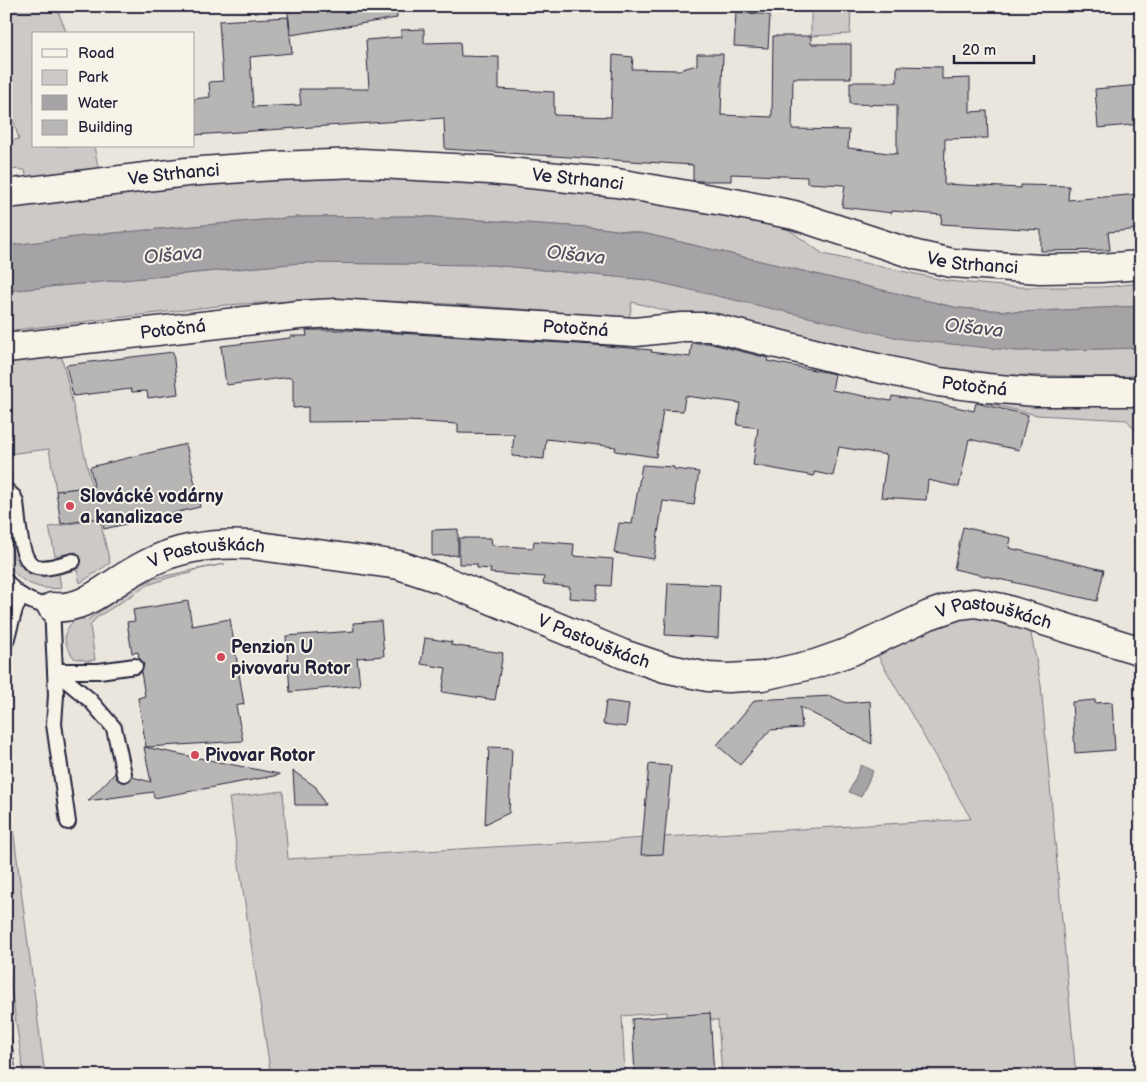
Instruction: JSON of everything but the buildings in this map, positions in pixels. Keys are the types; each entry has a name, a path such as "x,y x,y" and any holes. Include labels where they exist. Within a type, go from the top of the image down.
{"street":[{"name":"Ve Strhanci","path":"6,194 187,172 274,166 361,163 490,170 617,183 794,215 916,255 952,263 1040,269 1141,265"},
{"name":"Potočná","path":"6,348 299,315 336,313 635,332 696,326 723,330 939,382 1036,392 1141,392"},
{"name":"V Pastouškách","path":"52,606 63,608 87,601 135,570 168,555 200,547 233,543 252,544 399,565 441,579 624,654 665,668 708,677 762,676 815,664 852,651 943,609 966,603 996,606 1141,651"}],"lane":[{"path":"6,490 14,497 16,502 23,550 26,558 32,565 41,567 73,562"},
{"path":"6,581 22,596 41,605 52,606 56,695 54,724 68,822"},
{"path":"6,641 22,596"},
{"path":"55,671 98,671 135,666"},
{"path":"55,671 90,700 114,728 124,774"}],"green space":[{"path":"6,6 56,6 66,32 32,32 32,148 94,148 99,172 27,181 25,170 6,169 6,142 19,139 6,98"},
{"path":"811,6 851,6 850,34 811,36"},
{"path":"333,176 400,176 584,190 710,210 788,229 823,254 948,281 1012,287 1104,287 1141,283 1141,306 1022,312 958,308 647,234 601,228 418,216 297,217 91,235 6,246 6,206 181,187"},
{"path":"300,263 492,265 648,280 1017,351 1141,348 1141,376 1015,375 988,377 907,363 715,317 671,312 632,302 629,320 533,310 434,303 329,299 226,305 6,331 6,291"},
{"path":"61,354 110,563 80,583 77,570 59,574 61,588 53,589 29,583 16,574 11,567 7,555 6,524 8,524 13,555 18,564 26,569 46,574 80,568 77,552 55,556 49,527 83,522 79,488 56,491 49,449 8,454 12,480 6,478 6,360"},
{"path":"937,392 1141,402 1141,437 1127,420 1037,415"},
{"path":"192,570 192,573 171,577 148,585 96,618 90,626 95,660 89,661 74,658 67,646 65,636 69,626 79,616 86,621 137,586 160,577"},
{"path":"963,613 1029,624 1041,685 1076,1076 722,1076 718,1020 712,1020 707,1014 667,1017 667,1012 622,1016 625,1076 271,1076 229,798 283,791 288,859 971,819 874,649"},
{"path":"6,773 45,1076 24,1076 6,954"}],"water":[{"name":"Olšava","path":"418,216 601,228 647,234 958,308 1022,312 1141,306 1141,348 1017,351 903,339 648,280 492,265 300,263 6,291 6,246 91,235 297,217"},
{"path":"861,765 873,771 861,797 849,792"}],"railway":[{"path":"6,1011 15,1076"}],"place":[{"name":"Slovácké vodárny a kanalizace","path":"70,506"},
{"name":"Penzion U pivovaru Rotor","path":"221,657"},
{"name":"Pivovar Rotor","path":"195,755"}]}
